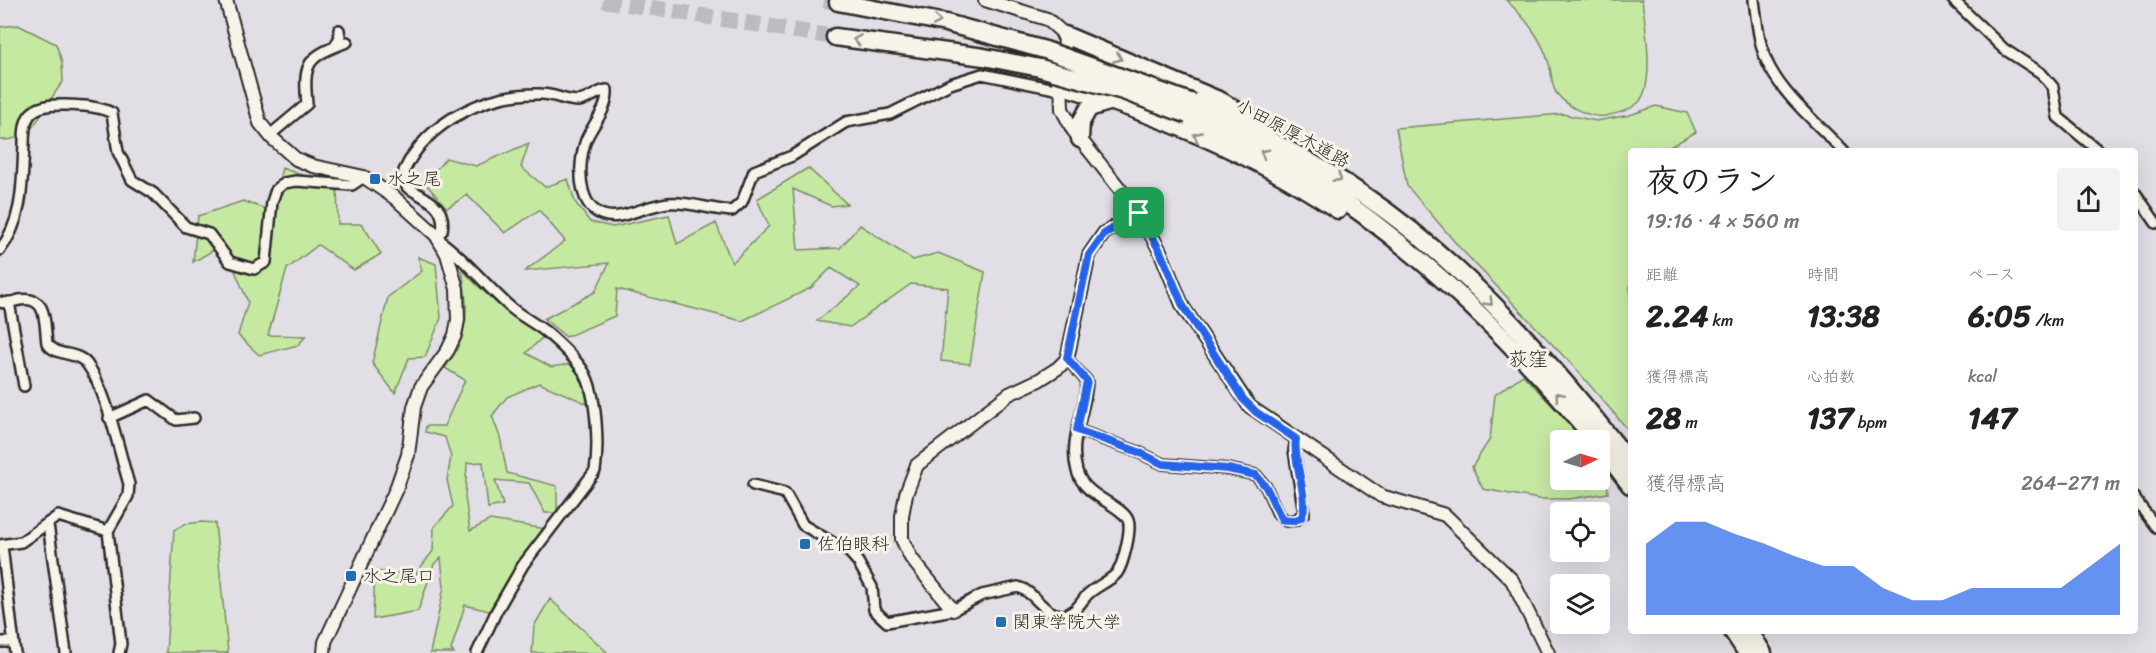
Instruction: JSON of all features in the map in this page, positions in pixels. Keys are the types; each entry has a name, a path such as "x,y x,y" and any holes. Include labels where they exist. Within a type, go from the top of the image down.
{"highway":[{"name":"小田原厚木道路","path":"838,2 946,23 1045,50 1265,137 1319,166 1367,197 1420,237 1479,291 1536,350 1628,461"},
{"path":"1065,35 1221,101 1279,135 1319,166"},
{"name":"小田原厚木道路","path":"835,38 984,57 1040,68 1191,109 1312,179 1363,214 1462,296 1559,396 1587,430"},
{"path":"1060,87 1113,101 1199,137 1298,186 1462,296"},
{"path":"1080,139 1082,122 1089,108 1103,101 1113,101"},
{"name":"小田原厚木道路","path":"1610,459 1628,482"},
{"path":"1734,634 1747,653"},
{"path":"1751,634 1763,653"}],"street":[{"path":"226,0 260,123 270,135 296,159 313,166 364,177 395,198 437,238 459,255 480,281 511,309 546,332 584,371 589,382 598,454 595,471 523,565 496,612 477,653"},
{"path":"985,0 1047,20 1065,35 1060,87 1062,109 1080,139 1139,213 1160,251 1183,306 1243,399 1256,412 1381,496 1445,514 1512,580 1548,653"},
{"path":"1754,0 1759,34 1770,68 1798,104 1840,148"},
{"path":"1953,0 2004,49 2041,73 2053,87 2058,117 2095,148"},
{"path":"335,46 340,37 339,30"},
{"path":"270,135 307,104 305,79 309,62 335,46 347,42"},
{"path":"437,238 442,231 444,220 441,212 433,201 406,187 404,171 409,160 432,134 449,120 497,98 543,94 579,101 608,90 608,100 586,140 581,185 593,210 604,216 618,216 669,203 732,211 742,202 754,171 801,152 846,122 890,114 950,84 982,74 1060,87"},
{"path":"0,250 10,237 16,221 22,190 25,127 29,116 41,107 82,106 104,109 112,114 118,152 132,180 153,194 186,227 209,234 230,262 248,269 254,269 266,262 272,202 276,190 284,183 296,181 352,185 364,177"},
{"path":"2138,197 2156,224"},
{"path":"953,610 911,558 902,539 904,505 917,465 1008,394 1049,374 1067,358 1089,255 1104,234 1139,213"},
{"path":"324,653 326,642 340,610 396,489 408,455 414,407 421,387 448,350 455,335 458,320 457,289 447,254 437,238"},
{"path":"24,386 4,302 28,298 35,299 41,305 47,343 60,354 78,356 87,364 109,418 129,484 129,496 108,531 121,644 119,653"},
{"path":"753,485 785,493 803,525 850,553 872,587 874,610 887,622 953,610 987,593 1018,587 1049,611 1065,615 1075,610 1089,593 1117,573 1123,562 1129,521 1098,497 1077,474 1073,452 1087,381 1067,358"},
{"path":"109,418 148,400 176,420 194,418"},
{"path":"1077,430 1136,451 1163,464 1228,469 1256,475 1266,487 1278,514 1286,521 1296,520 1304,513 1294,450 1296,439"},
{"path":"2138,503 2156,527"},
{"path":"15,653 1,545 21,542 58,516 108,531"},
{"path":"48,524 66,653"},
{"path":"0,642 13,642"}],"green space":[{"path":"1506,0 1642,0 1648,69 1647,83 1638,103 1623,112 1599,116 1579,111 1567,103 1555,91 1546,55 1537,37 1526,21"},
{"path":"18,25 56,44 62,62 63,82 31,129 12,139 0,140 0,27"},
{"path":"1656,106 1687,113 1696,132 1668,148 1628,148 1628,430 1575,368 1460,248 1407,186 1396,128 1563,114 1596,121 1630,115"},
{"path":"529,143 521,167 545,187 568,179 575,202 590,222 613,227 669,215 677,244 716,223 732,263 769,226 757,199 808,168 847,204 831,206 793,189 798,250 840,248 860,225 913,260 938,253 985,272 970,364 941,361 948,288 911,284 850,327 817,321 860,286 831,268 811,288 742,321 617,289 615,316 566,337 544,319 595,292 609,263 525,271 565,241 539,210 505,233 467,195 447,208 425,183 446,158 476,166"},
{"path":"282,168 308,177 337,182 338,224 362,224 381,254 354,270 318,245 287,269 268,335 306,336 298,345 259,355 238,335 248,302 224,244 193,262 198,216 243,201 271,211"},
{"path":"418,257 436,264 441,318 425,357 409,358 395,393 372,363 388,297 422,271"},
{"path":"462,269 500,306 543,337 526,353 551,367 570,364 581,376 588,404 539,383 507,397 492,416 500,437 507,473 557,486 557,513 545,513 529,483 495,480 503,505 488,508 483,462 467,463 465,497 470,531 490,520 546,529 520,559 489,611 465,605 451,650 454,653 430,653 444,587 441,558 434,564 418,611 373,619 375,571 415,575 433,551 434,527 453,506 447,480 451,457 445,437 425,432 426,426 444,426 465,380 445,368 459,344 466,321 466,297"},
{"path":"1523,375 1576,430 1550,430 1550,490 1608,490 1608,493 1569,499 1539,499 1483,489 1472,467 1490,439 1495,395"},
{"path":"215,523 228,653 166,653 174,530 185,524"},
{"path":"550,599 608,653 532,653 534,626"}],"tunnel":[{"path":"603,0 835,37"},
{"path":"824,0 838,2"}],"place":[{"name":"水之尾","path":"375,179"},
{"name":"佐伯眼科","path":"805,544"},
{"name":"水之尾口","path":"351,576"},
{"name":"関東学院大学","path":"1001,622"}],"district":[{"name":"荻窪","path":"1528,359"}],"route":[{"path":"1139,213 1152,234 1192,323 1243,399 1256,412 1296,439 1294,450 1305,508 1301,518 1292,521 1282,520 1266,487 1256,475 1228,469 1163,464 1136,451 1077,430 1087,381 1067,358 1089,255 1104,234 1139,213"}]}
